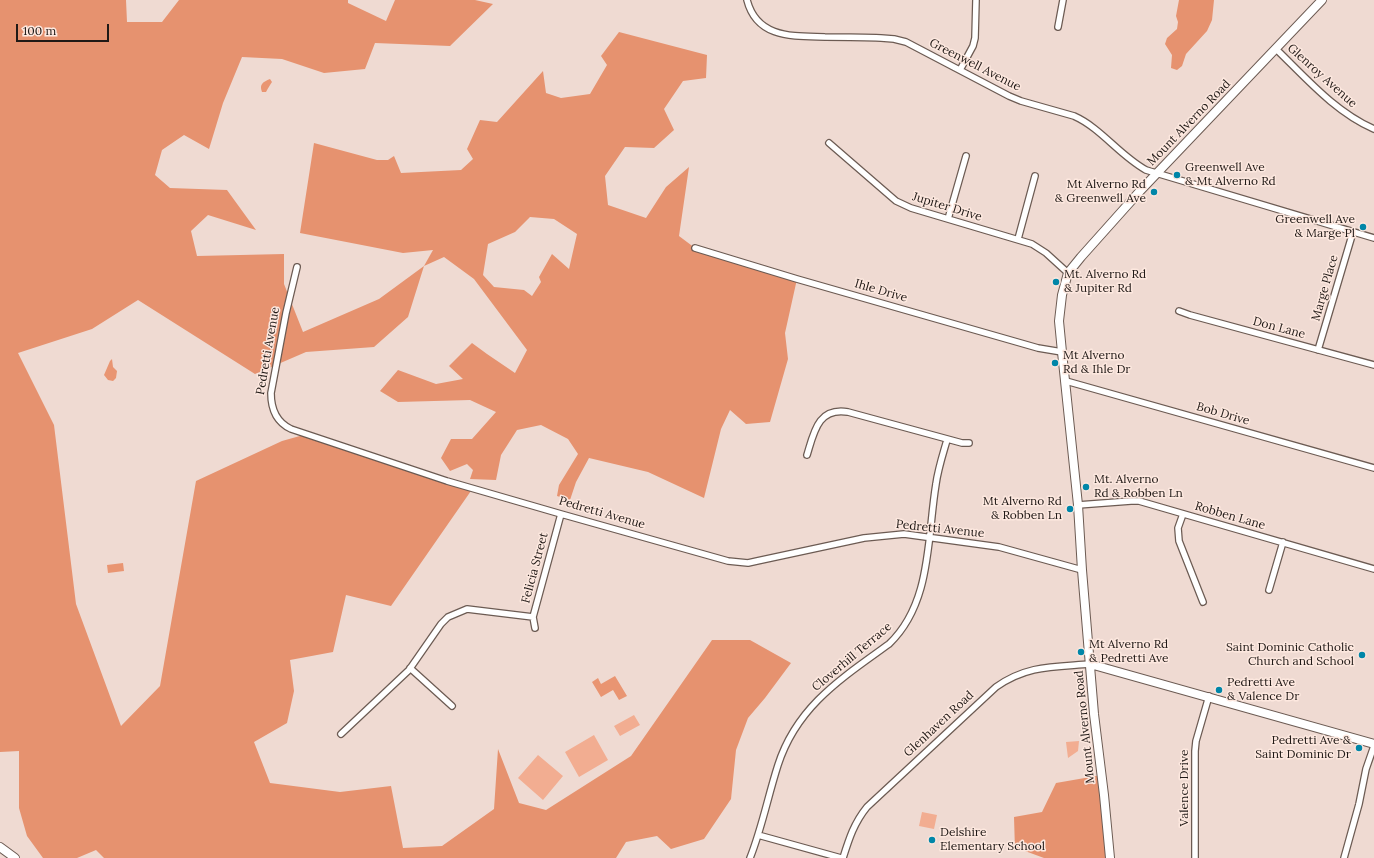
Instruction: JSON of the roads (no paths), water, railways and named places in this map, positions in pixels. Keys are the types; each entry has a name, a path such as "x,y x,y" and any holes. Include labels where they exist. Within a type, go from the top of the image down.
{"street":[{"name":"Greenwell Avenue","path":"747,0 751,11 760,22 770,30 782,35 894,39 916,46 1009,96 1021,101 1074,116 1082,120 1089,124 1138,166 1156,174 1374,238"},
{"path":"960,70 973,46 975,38 976,0"},
{"path":"1058,27 1063,0"},
{"name":"Mount Alverno Road","path":"1110,858 1094,714 1078,505 1059,321 1064,284 1068,273 1134,197 1322,0"},
{"name":"Glenroy Avenue","path":"1276,49 1336,106 1349,116 1374,129"},
{"name":"Jupiter Drive","path":"829,142 896,201 911,208 1018,239 1040,247 1068,273"},
{"path":"948,219 966,156"},
{"path":"1018,239 1035,176"},
{"name":"Marge Place","path":"1318,350 1353,232"},
{"name":"Ihle Drive","path":"695,248 1038,348 1062,352"},
{"name":"Pedretti Avenue","path":"297,267 286,313 271,393 271,402 275,414 281,424 291,430 447,481 737,562 757,562 864,538 904,534 999,547 1082,570"},
{"name":"Don Lane","path":"1179,310 1190,315 1374,365"},
{"name":"Bob Drive","path":"1066,381 1374,468"},
{"path":"807,455 817,425 825,416 837,411 848,412 947,440 970,443"},
{"name":"Cloverhill Terrace","path":"750,858 783,750 799,722 817,700 830,688 889,644 904,627 915,607 924,575 936,484 947,440"},
{"name":"Robben Lane","path":"1078,505 1135,501 1374,569"},
{"name":"Felicia Street","path":"535,628 533,617 561,514"},
{"path":"1183,514 1178,528 1179,541 1203,602"},
{"path":"1269,590 1283,542"},
{"path":"341,734 410,668 441,624 448,617 467,609 533,617"},
{"path":"1090,664 1209,696 1374,745 1366,769 1359,804 1344,858"},
{"name":"Glenhaven Road","path":"842,858 854,826 867,807 996,687 1015,675 1037,668 1090,664"},
{"path":"410,668 452,706"},
{"name":"Valence Drive","path":"1195,858 1195,751 1196,742 1209,696"},
{"path":"758,835 842,858"},
{"path":"0,847 15,858"}],"place":[{"name":"Greenwell Ave & Mt Alverno Rd","path":"1177,175"},
{"name":"Mt Alverno Rd & Greenwell Ave","path":"1154,192"},
{"name":"Greenwell Ave & Marge Pl","path":"1363,227"},
{"name":"Mt. Alverno Rd & Jupiter Rd","path":"1056,282"},
{"name":"Mt Alverno Rd & Ihle Dr","path":"1055,363"},
{"name":"Mt. Alverno Rd & Robben Ln","path":"1086,487"},
{"name":"Mt Alverno Rd & Robben Ln","path":"1070,509"},
{"name":"Mt Alverno Rd & Pedretti Ave","path":"1081,652"},
{"name":"Saint Dominic Catholic Church and School","path":"1362,655"},
{"name":"Pedretti Ave & Valence Dr","path":"1219,690"},
{"name":"Pedretti Ave & Saint Dominic Dr","path":"1359,748"},
{"name":"Delshire Elementary School","path":"932,840"}]}
